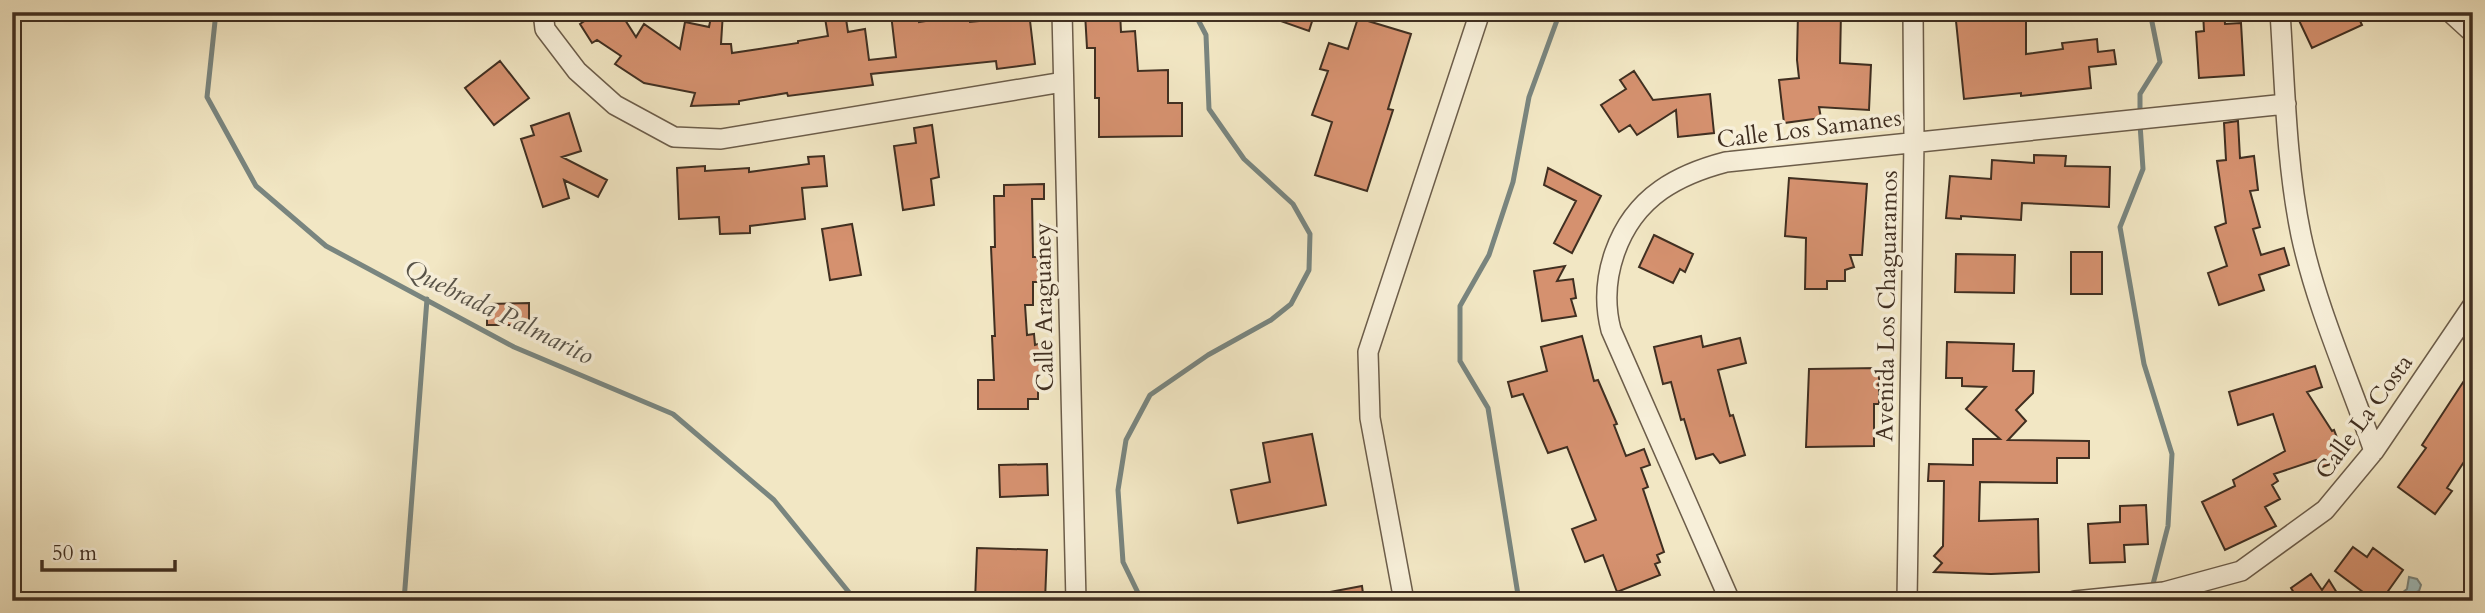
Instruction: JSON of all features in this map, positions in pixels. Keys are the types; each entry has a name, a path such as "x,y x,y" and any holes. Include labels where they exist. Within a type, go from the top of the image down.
{"street":[{"path":"543,12 545,29 577,71 615,105 674,137 721,139 1063,82"},
{"name":"Calle Araguaney","path":"1062,12 1076,601"},
{"path":"1405,601 1370,418 1368,352 1480,12"},
{"name":"Avenida Los Chaguaramos","path":"1907,601 1914,141 1913,12"},
{"path":"2280,12 2294,196 2306,257 2374,451"},
{"path":"2450,12 2473,33"},
{"name":"Calle Los Samanes","path":"1730,601 1611,330 1605,301 1611,263 1618,245 1636,214 1660,191 1682,177 1726,162 2286,104"},
{"name":"Calle La Costa","path":"2075,601 2164,592 2197,592 2241,571 2325,510 2374,451 2473,305"}],"water":[{"path":"2409,577 2417,579 2421,585 2419,591 2406,597 2399,595 2407,589"}],"building":[{"path":"598,12 620,12 636,37 644,24 680,49 685,22 709,27 712,12 723,12 721,44 731,44 732,53 828,36 824,12 845,12 848,32 865,29 869,60 896,57 891,14 918,12 919,22 969,14 970,22 1029,12 1035,64 997,69 996,61 871,74 873,85 788,96 787,93 739,101 739,104 691,106 695,93 644,83 615,64 621,56 597,40 592,43 580,24"},
{"path":"1120,12 1121,32 1135,31 1138,71 1168,70 1168,103 1182,103 1182,136 1099,137 1099,98 1095,98 1095,48 1087,48 1085,13"},
{"path":"1261,12 1315,12 1309,31"},
{"path":"1798,12 1841,12 1840,63 1871,65 1869,110 1819,107 1821,118 1784,123 1779,80 1799,78"},
{"path":"1958,12 2008,12 2008,16 2026,16 2026,54 2063,49 2062,43 2097,39 2098,52 2114,50 2116,64 2089,67 2091,88 1964,99 1956,21"},
{"path":"2203,12 2224,12 2225,24 2241,23 2244,75 2199,78 2196,32 2204,31"},
{"path":"2295,12 2356,12 2362,25 2312,48"},
{"path":"1358,18 1411,34 1388,109 1393,110 1367,191 1315,175 1332,122 1312,115 1328,71 1320,69 1329,43 1348,49"},
{"path":"500,61 529,98 494,125 465,88"},
{"path":"1634,71 1653,100 1710,94 1714,133 1678,137 1676,110 1637,135 1630,125 1619,132 1601,105 1626,89 1620,80"},
{"path":"569,113 581,151 562,157 607,180 598,197 564,180 569,198 543,207 521,139 534,135 531,126"},
{"path":"2238,121 2240,158 2254,156 2258,190 2250,191 2260,227 2253,229 2261,255 2284,248 2289,265 2259,275 2264,290 2219,305 2208,273 2227,266 2215,227 2226,223 2217,161 2226,160 2224,123"},
{"path":"932,125 939,177 931,179 934,205 903,210 894,146 916,143 914,128"},
{"path":"2034,155 2066,156 2065,166 2110,167 2109,207 2022,203 2021,220 1961,216 1961,219 1946,218 1950,176 1991,179 1992,160 2034,163"},
{"path":"824,156 827,186 802,188 805,219 750,226 750,233 720,234 719,217 679,219 677,168 705,166 705,171 749,168 749,172 809,164 808,157"},
{"path":"1548,168 1601,196 1572,253 1554,243 1576,201 1544,185"},
{"path":"1789,178 1867,184 1862,255 1850,255 1854,267 1845,270 1845,281 1827,281 1827,289 1805,289 1806,238 1785,236"},
{"path":"1044,184 1044,199 1032,199 1033,257 1038,257 1039,282 1033,282 1033,305 1025,305 1027,335 1034,334 1035,345 1041,343 1042,372 1038,372 1038,399 1028,399 1028,409 978,409 978,380 994,380 991,247 995,247 994,196 1004,196 1004,185"},
{"path":"852,224 861,275 830,280 822,229"},
{"path":"1654,235 1693,254 1685,272 1680,269 1673,283 1639,267"},
{"path":"2071,252 2102,252 2102,294 2071,294"},
{"path":"1956,254 2015,255 2014,293 1955,292"},
{"path":"1565,266 1557,281 1573,279 1576,298 1571,299 1576,316 1542,321 1534,271"},
{"path":"529,303 529,325 487,325 487,304"},
{"path":"1582,336 1594,381 1598,380 1617,424 1614,425 1626,456 1644,449 1650,465 1641,468 1648,487 1643,489 1664,552 1657,555 1660,562 1655,564 1660,575 1617,592 1603,555 1585,562 1572,529 1596,520 1567,447 1548,453 1523,394 1512,397 1508,382 1547,371 1541,347"},
{"path":"1701,336 1703,347 1740,338 1746,363 1718,370 1730,416 1733,415 1745,455 1720,463 1713,454 1696,459 1684,419 1681,420 1671,382 1663,384 1654,347"},
{"path":"1947,342 2014,344 2013,371 2034,371 2033,393 2016,410 2026,421 2008,440 2089,441 2089,458 2057,458 2057,483 1980,482 1979,521 2038,519 2039,572 1934,572 1942,563 1934,556 1943,546 1944,481 1928,481 1929,464 1973,465 1973,439 2000,439 1966,409 1986,387 1962,386 1962,378 1946,378"},
{"path":"2315,366 2322,387 2307,392 2332,431 2334,430 2341,448 2337,462 2319,468 2316,460 2274,474 2278,481 2272,485 2280,499 2265,507 2276,526 2225,550 2202,502 2235,486 2233,480 2285,451 2273,414 2238,425 2229,392"},
{"path":"2473,367 2473,448 2447,488 2452,491 2435,514 2398,487 2426,448 2422,445"},
{"path":"1879,368 1879,404 1874,404 1874,446 1806,447 1809,369"},
{"path":"1312,434 1326,505 1238,523 1231,490 1270,482 1263,443"},
{"path":"1047,464 1048,495 1000,497 999,465"},
{"path":"2146,505 2148,544 2124,545 2125,562 2090,563 2088,524 2120,522 2120,506"},
{"path":"2353,547 2367,557 2373,548 2403,570 2381,601 2375,601 2335,571"},
{"path":"977,548 1047,550 1045,601 975,601"},
{"path":"2311,574 2322,590 2329,580 2342,601 2299,601 2291,588"},
{"path":"1362,586 1364,601 1320,601 1319,594"}],"waterway":[{"name":"Quebrada Palmarito","path":"216,12 207,97 256,186 326,246 514,347 673,414 774,500 856,601"},
{"path":"1142,601 1123,562 1118,490 1126,440 1150,395 1208,355 1271,320 1291,304 1309,270 1310,234 1293,204 1244,159 1209,109 1206,35 1194,12"},
{"path":"1519,601 1488,408 1460,361 1460,306 1489,255 1513,182 1529,97 1560,12"},
{"path":"2140,114 2140,94 2160,62 2150,12"},
{"path":"2140,124 2143,169 2120,227 2144,364 2172,454 2168,526 2152,588"},
{"path":"404,601 427,299"}]}
